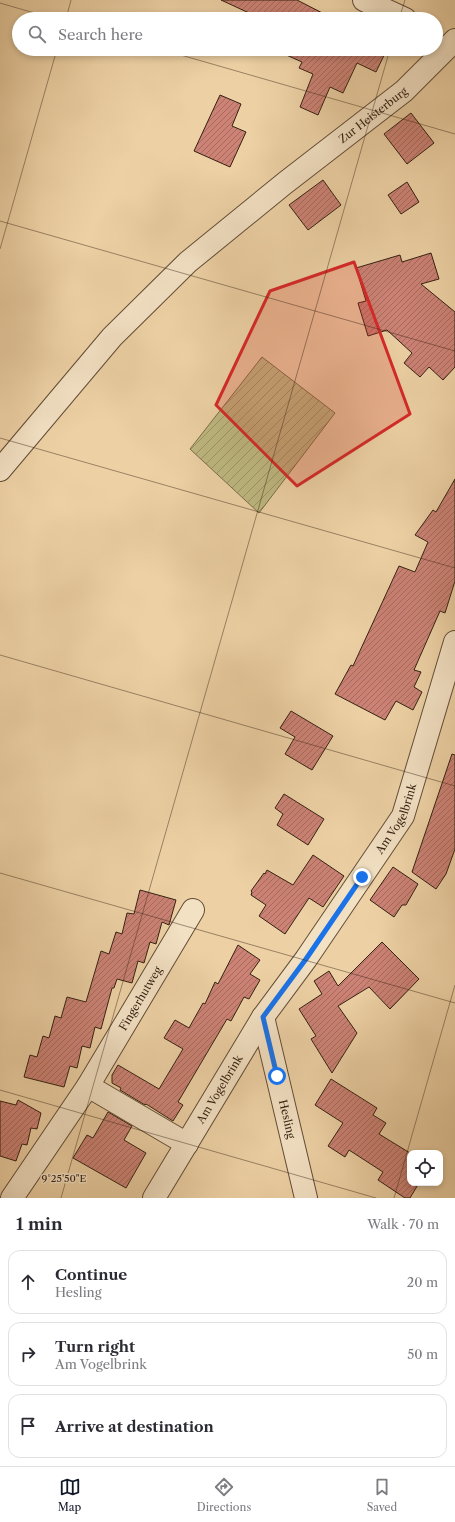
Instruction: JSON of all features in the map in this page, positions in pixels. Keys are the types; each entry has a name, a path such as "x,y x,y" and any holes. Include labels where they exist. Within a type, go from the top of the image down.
{"street":[{"path":"364,0 390,12"},
{"name":"Zur Heisterburg","path":"0,470 112,337 188,262 285,183 404,91 433,56"},
{"name":"Am Vogelbrink","path":"154,1198 263,1017 306,959 403,816 451,677 455,642"},
{"name":"Fingerhutweg","path":"12,1198 88,1086 193,910"},
{"name":"Hesling","path":"263,1017 306,1198"},
{"path":"88,1086 187,1144"}],"highlighted area":[{"path":"354,262 410,414 297,486 216,405 270,291"}],"shaded area":[{"path":"262,357 335,413 259,513 190,449"}],"building":[{"path":"221,0 297,0 320,12 247,12"},
{"path":"289,56 384,56 376,72 357,63 343,93 330,87 318,115 300,107 313,74 299,68 302,62"},
{"path":"220,95 241,104 232,126 246,132 230,167 194,151"},
{"path":"411,113 434,143 407,164 384,134"},
{"path":"323,180 341,205 308,230 289,205"},
{"path":"407,182 419,202 401,214 388,195"},
{"path":"431,253 439,279 421,284 455,312 455,367 443,380 429,367 420,377 404,363 412,353 387,330 368,336 358,303 366,301 356,268 400,255 402,262"},
{"path":"455,479 455,581 445,613 440,611 414,670 421,672 414,687 422,692 413,710 396,701 385,720 335,694 351,665 353,666 399,566 415,572 428,542 415,535 433,510 436,512"},
{"path":"291,711 333,736 312,770 285,754 295,737 280,728"},
{"path":"452,754 455,755 455,849 446,874 436,889 412,872"},
{"path":"284,794 324,819 308,845 277,825 283,814 275,808"},
{"path":"313,855 344,876 323,907 309,898 285,934 259,916 266,905 251,895 251,891 267,870 293,885"},
{"path":"393,867 418,884 406,905 402,905 394,917 370,900"},
{"path":"140,890 176,900 169,925 162,922 156,944 150,942 144,963 138,961 132,983 117,979 114,988 112,988 101,1029 95,1027 90,1048 82,1046 77,1068 70,1066 64,1087 24,1077 30,1055 37,1057 43,1036 49,1038 55,1016 61,1018 67,997 86,1002 101,951 109,954 116,932 122,934 127,913 134,914"},
{"path":"382,942 419,979 390,1009 369,987 338,1006 357,1033 332,1073 311,1039 316,1036 299,1009 322,994 314,981 329,971 338,986"},
{"path":"238,945 260,960 250,974 260,980 249,999 244,997 231,1021 227,1019 178,1102 183,1105 173,1121 120,1090 121,1088 112,1083 112,1075 118,1065 159,1089 183,1049 164,1038 175,1020 189,1028 203,1003 205,1004 215,982 218,984"},
{"path":"331,1079 377,1108 373,1115 386,1123 379,1134 407,1151 407,1186 417,1186 410,1198 405,1198 378,1180 383,1172 349,1150 345,1157 328,1146 343,1123 315,1105"},
{"path":"18,1100 41,1113 37,1129 31,1128 27,1145 22,1144 16,1161 0,1156 0,1101 16,1105"},
{"path":"108,1112 132,1126 124,1140 146,1153 126,1188 73,1158 87,1135 93,1138"}],"route":[{"path":"277,1076 263,1017 306,959 362,877"}]}
